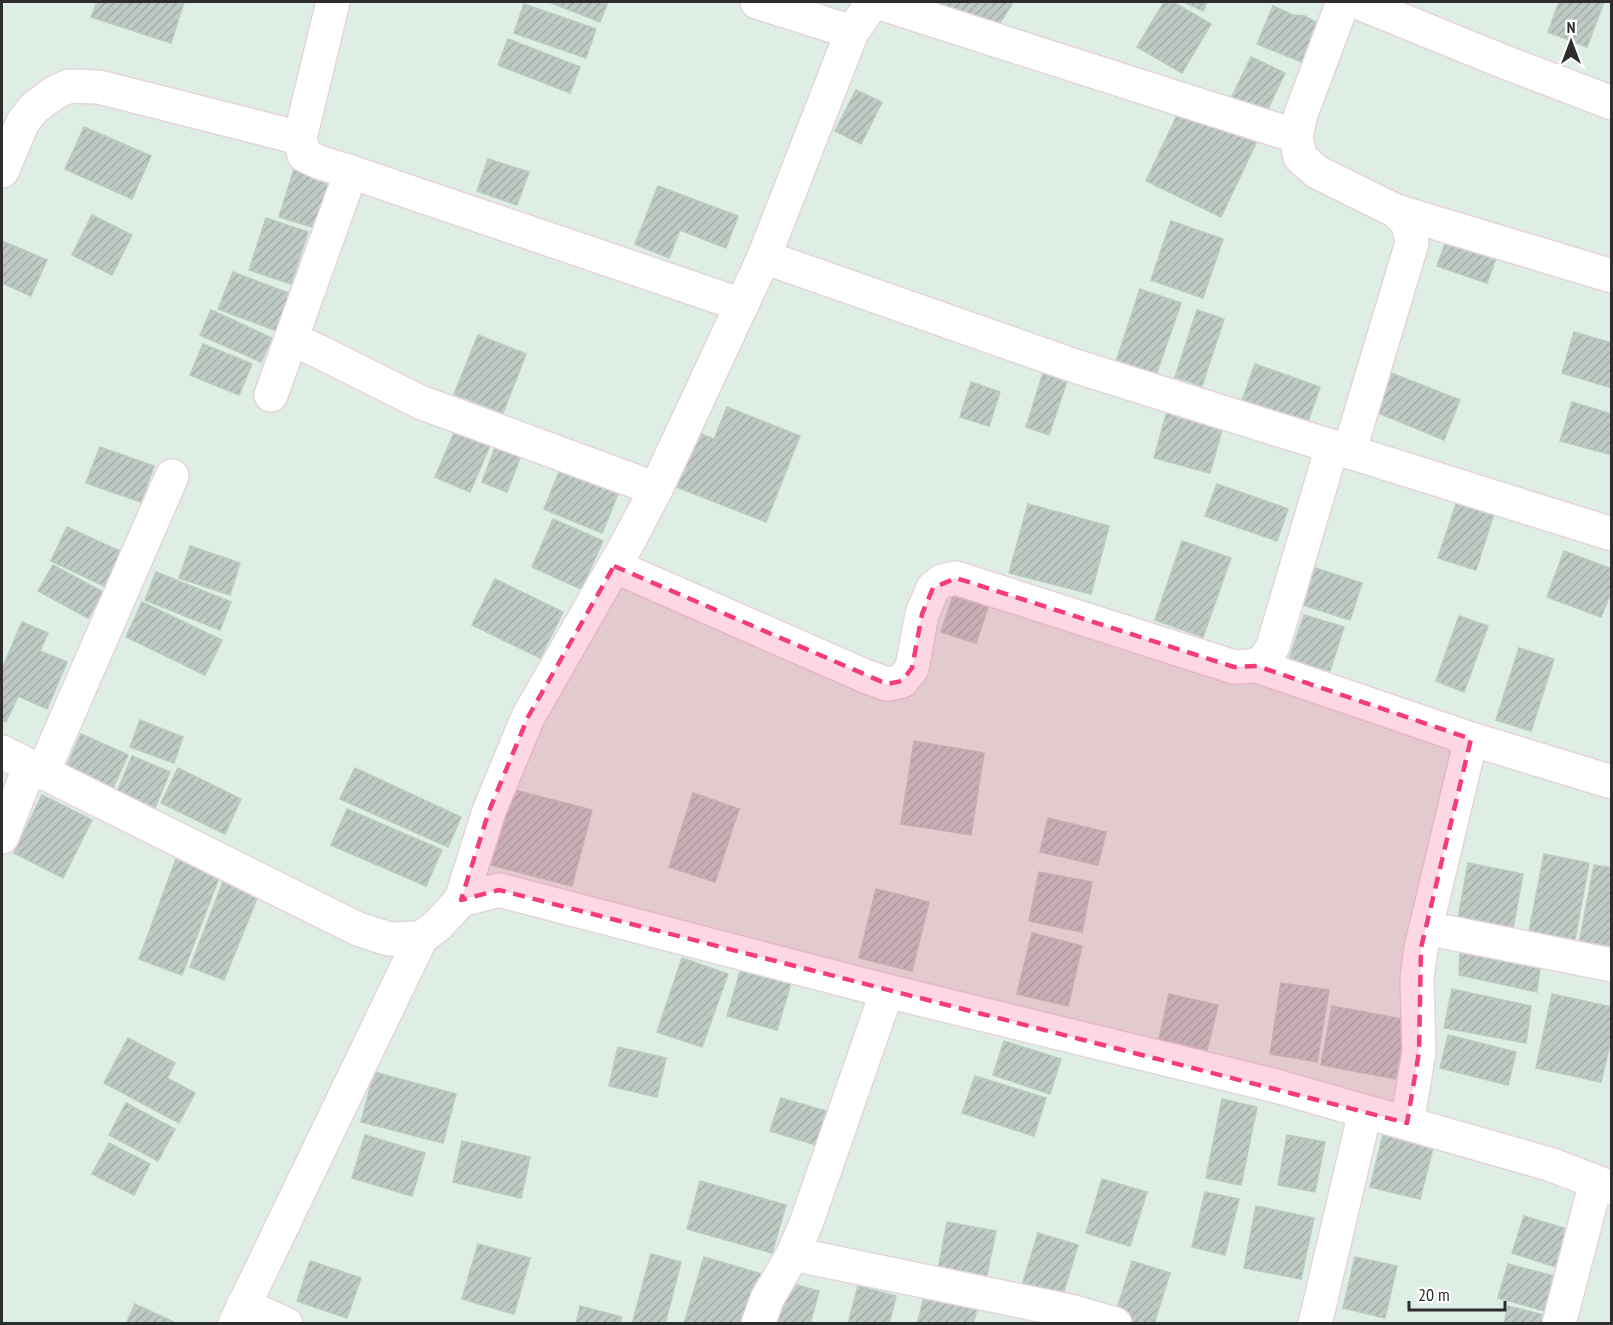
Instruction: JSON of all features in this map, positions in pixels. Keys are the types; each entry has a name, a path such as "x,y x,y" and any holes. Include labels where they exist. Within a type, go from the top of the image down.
{"street":[{"path":"333,2 300,138 304,155 321,163 742,305"},
{"path":"757,2 852,32"},
{"path":"286,1323 239,1314 420,938 438,926 461,900 489,811 528,717 656,489 764,257 852,32 875,2 1296,136"},
{"path":"1342,2 1301,114 1296,136 1300,157 1317,172 1396,211 1611,276"},
{"path":"1357,2 1502,62 1611,103"},
{"path":"4,156 34,108 54,93 69,86 99,87 300,138"},
{"path":"272,394 351,172"},
{"path":"1257,666 1267,658 1273,646 1412,243 1408,223 1396,211"},
{"path":"764,257 1078,367 1611,534"},
{"path":"291,339 420,402 656,489"},
{"path":"2,837 25,763 172,476"},
{"path":"614,566 887,684 902,681 912,668 922,614 933,588 942,581 956,578 1234,667 1257,666 1471,739 1611,782"},
{"path":"1407,1123 1419,1052 1417,978 1421,948 1471,739"},
{"path":"25,763 358,929 388,939 420,938"},
{"path":"461,900 499,890 887,991 1276,1086 1549,1164 1604,1185 1559,1323"},
{"path":"1426,928 1611,965"},
{"path":"758,1323 767,1299 794,1254 807,1221 887,991"},
{"path":"1315,1323 1365,1112"},
{"path":"794,1254 1074,1312 1115,1323"}],"highlighted area":[{"path":"614,566 887,684 902,681 912,668 922,614 933,588 956,578 1234,667 1257,666 1471,739 1421,948 1419,1052 1407,1123 499,890 461,900 489,811 528,717"}],"building":[{"path":"97,2 184,2 171,43 91,17"},
{"path":"549,2 608,2 600,22"},
{"path":"939,2 1009,2 1012,4 993,34"},
{"path":"1164,2 1173,2 1211,24 1182,73 1137,47"},
{"path":"1184,2 1207,2 1203,11"},
{"path":"1559,2 1604,2 1587,47 1548,32"},
{"path":"524,4 596,29 586,58 514,33"},
{"path":"1273,6 1293,15 1305,16 1327,28 1312,66 1257,44"},
{"path":"508,39 580,67 570,93 498,65"},
{"path":"1251,57 1285,73 1263,119 1229,103"},
{"path":"856,90 882,102 861,144 835,131"},
{"path":"1181,107 1256,143 1221,217 1146,181"},
{"path":"84,127 151,156 132,199 65,169"},
{"path":"488,159 529,172 517,205 477,191"},
{"path":"295,166 341,180 326,231 279,217"},
{"path":"658,186 738,216 726,248 680,230 669,258 635,244"},
{"path":"92,215 132,235 112,275 72,255"},
{"path":"266,218 308,232 291,284 249,270"},
{"path":"1171,221 1223,239 1203,298 1151,280"},
{"path":"1449,233 1499,250 1487,283 1437,266"},
{"path":"2,241 47,260 31,296 2,283"},
{"path":"233,272 299,297 285,334 218,309"},
{"path":"1140,289 1181,303 1156,375 1116,362"},
{"path":"211,310 272,338 261,362 200,335"},
{"path":"1197,310 1224,319 1202,386 1175,377"},
{"path":"1574,332 1612,343 1612,388 1562,373"},
{"path":"478,335 526,354 503,413 454,394"},
{"path":"203,344 252,364 239,395 190,375"},
{"path":"1255,364 1320,387 1305,430 1240,406"},
{"path":"1386,371 1460,400 1444,440 1371,410"},
{"path":"1043,373 1067,381 1049,435 1026,427"},
{"path":"971,382 1000,392 989,426 960,417"},
{"path":"1572,402 1612,414 1612,445 1609,454 1560,441"},
{"path":"1169,404 1225,419 1210,473 1154,458"},
{"path":"727,407 800,436 766,522 669,484 691,430 714,439"},
{"path":"457,426 492,441 470,492 435,477"},
{"path":"498,440 523,450 507,492 482,482"},
{"path":"100,447 154,466 141,502 86,483"},
{"path":"564,460 622,484 602,533 544,509"},
{"path":"1217,484 1288,509 1277,541 1205,516"},
{"path":"1457,501 1494,513 1476,570 1438,558"},
{"path":"1028,504 1109,526 1091,594 1009,573"},
{"path":"553,519 603,541 581,589 532,567"},
{"path":"67,527 122,552 106,587 51,561"},
{"path":"1182,541 1231,558 1203,637 1155,620"},
{"path":"190,546 240,563 230,595 179,578"},
{"path":"1564,551 1612,569 1612,590 1601,617 1547,597"},
{"path":"53,565 103,592 88,618 38,591"},
{"path":"1312,567 1362,583 1350,620 1300,604"},
{"path":"156,572 231,602 220,630 145,600"},
{"path":"495,579 563,612 540,658 472,625"},
{"path":"953,596 988,607 976,643 941,632"},
{"path":"142,602 222,640 205,675 126,637"},
{"path":"1304,615 1344,627 1330,671 1289,659"},
{"path":"1459,616 1488,626 1464,692 1436,681"},
{"path":"22,622 48,633 40,651 67,662 47,709 18,696 6,722 2,720 2,669"},
{"path":"1519,648 1554,659 1531,731 1496,720"},
{"path":"140,720 183,737 174,763 130,747"},
{"path":"81,734 128,755 112,790 65,770"},
{"path":"914,741 984,753 971,835 901,824"},
{"path":"132,756 170,772 155,808 117,792"},
{"path":"178,768 241,799 225,834 161,803"},
{"path":"355,768 461,817 448,847 340,799"},
{"path":"507,788 592,810 572,886 487,864"},
{"path":"693,793 739,809 715,882 669,867"},
{"path":"42,795 92,820 63,878 14,853"},
{"path":"347,809 442,850 426,886 331,845"},
{"path":"1048,818 1106,832 1098,865 1040,852"},
{"path":"1544,854 1589,863 1574,945 1528,937"},
{"path":"176,859 220,875 182,975 139,959"},
{"path":"1468,863 1523,874 1512,934 1457,924"},
{"path":"1594,865 1612,868 1612,956 1578,949"},
{"path":"1039,872 1092,882 1082,932 1029,921"},
{"path":"223,882 258,896 224,980 190,967"},
{"path":"876,889 929,902 912,971 859,958"},
{"path":"1032,933 1082,946 1068,1006 1017,994"},
{"path":"1460,946 1541,959 1537,992 1459,975"},
{"path":"682,958 728,974 702,1047 657,1032"},
{"path":"741,968 791,983 777,1030 727,1016"},
{"path":"1281,983 1329,990 1317,1062 1270,1054"},
{"path":"1452,989 1531,1006 1526,1043 1444,1028"},
{"path":"1169,994 1218,1005 1207,1050 1159,1039"},
{"path":"1552,994 1612,1007 1612,1036 1601,1082 1536,1068"},
{"path":"1332,1006 1407,1020 1396,1079 1321,1065"},
{"path":"1448,1035 1516,1052 1508,1085 1440,1068"},
{"path":"128,1038 175,1063 167,1078 195,1093 179,1123 104,1083"},
{"path":"1004,1041 1061,1059 1050,1094 993,1075"},
{"path":"618,1047 666,1058 657,1097 609,1086"},
{"path":"374,1072 456,1094 443,1143 361,1122"},
{"path":"975,1076 1046,1098 1034,1136 962,1113"},
{"path":"781,1098 833,1113 823,1147 770,1131"},
{"path":"1222,1099 1257,1107 1241,1185 1206,1178"},
{"path":"126,1103 175,1129 158,1161 109,1135"},
{"path":"365,1135 425,1153 412,1196 352,1178"},
{"path":"1287,1135 1325,1142 1315,1192 1278,1185"},
{"path":"1383,1135 1433,1148 1420,1199 1370,1187"},
{"path":"462,1141 530,1157 521,1198 453,1182"},
{"path":"109,1143 150,1164 134,1195 92,1174"},
{"path":"1102,1179 1147,1192 1130,1246 1086,1233"},
{"path":"700,1181 786,1205 772,1253 687,1229"},
{"path":"1205,1192 1239,1199 1225,1255 1192,1247"},
{"path":"1256,1206 1314,1218 1301,1279 1244,1268"},
{"path":"1524,1216 1567,1229 1556,1267 1512,1253"},
{"path":"947,1222 996,1231 985,1284 937,1275"},
{"path":"1038,1233 1078,1245 1060,1304 1020,1292"},
{"path":"478,1244 530,1258 514,1314 462,1299"},
{"path":"651,1254 681,1262 665,1324 632,1324"},
{"path":"704,1257 762,1274 748,1324 684,1324"},
{"path":"1355,1257 1397,1266 1385,1318 1343,1308"},
{"path":"310,1261 361,1278 347,1318 297,1301"},
{"path":"1132,1261 1170,1273 1154,1324 1132,1324 1114,1318"},
{"path":"1508,1264 1558,1277 1549,1312 1498,1298"},
{"path":"782,1281 819,1291 810,1324 771,1324"},
{"path":"858,1286 896,1296 889,1324 848,1324"},
{"path":"926,1290 978,1305 973,1324 917,1324"},
{"path":"135,1304 178,1324 126,1324"},
{"path":"580,1306 622,1317 620,1324 576,1324"},
{"path":"1508,1306 1548,1316 1546,1324 1504,1324"}]}
